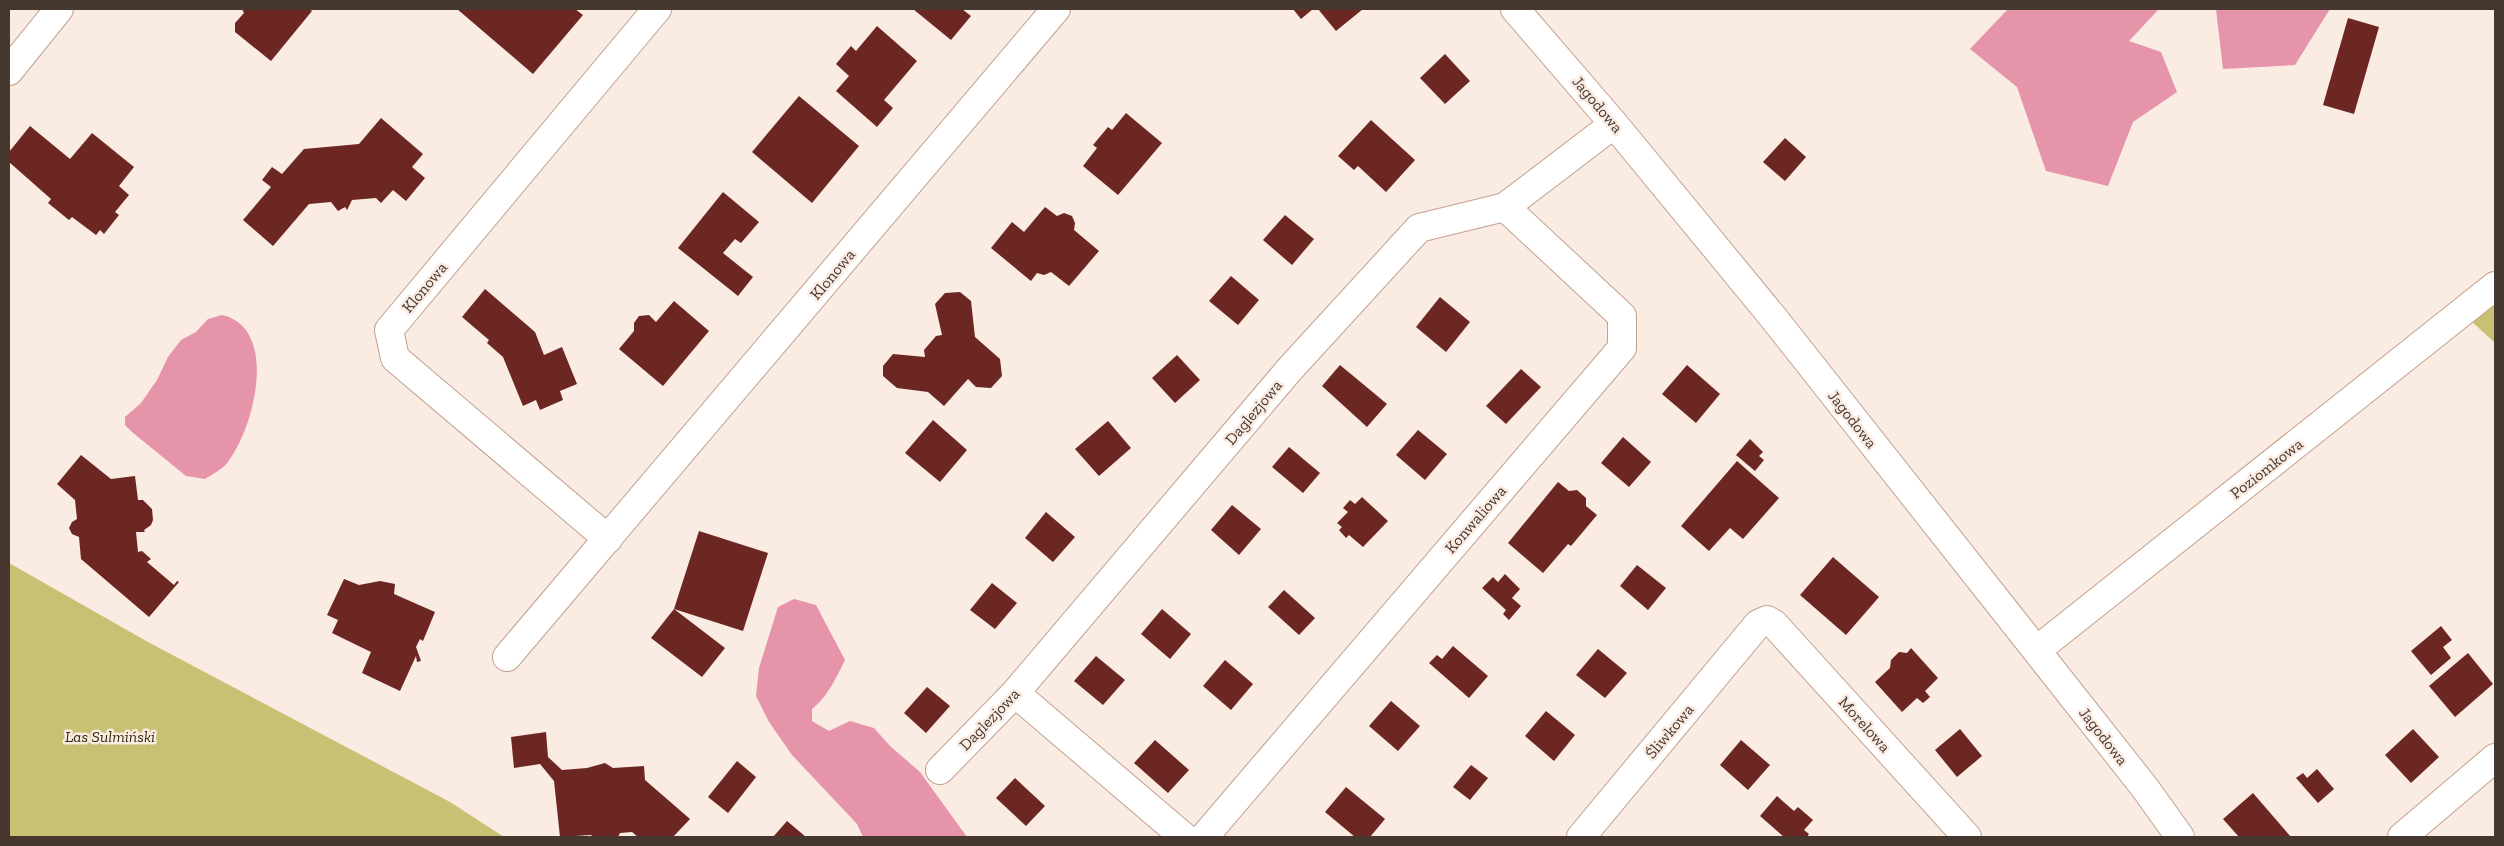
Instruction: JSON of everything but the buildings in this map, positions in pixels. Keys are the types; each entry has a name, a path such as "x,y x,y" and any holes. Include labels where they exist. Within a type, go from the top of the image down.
{"street":[{"path":"9,70 60,9"},
{"name":"Klonowa","path":"608,539 396,358 389,330 657,9"},
{"name":"Klonowa","path":"507,657 1056,9"},
{"name":"Jagodowa","path":"1515,9 1614,124 1772,316 2037,650 2145,788 2180,837"},
{"name":"Daglezjowa","path":"940,770 1014,693 1289,370 1419,228 1505,207 1614,124"},
{"name":"Konwaliowa","path":"1204,837 1622,348 1622,316 1505,207"},
{"name":"Poziomkowa","path":"2037,650 2495,286"},
{"name":"Morelowa","path":"1758,624 1767,620 1774,624 1967,837"},
{"name":"Śliwkowa","path":"1581,837 1758,624"},
{"path":"1014,693 1184,837"},
{"path":"2402,837 2492,768"}],"green space":[{"path":"2495,299 2495,343 2470,320"},
{"name":"Las Sulmiński","path":"9,563 148,642 450,802 504,837 9,837"}],"shaded area":[{"path":"2008,9 2159,9 2129,41 2161,52 2177,92 2133,122 2108,186 2046,171 2017,87 1970,49"},
{"path":"2216,9 2330,9 2295,65 2223,69"},
{"path":"222,315 240,324 251,339 256,359 253,405 237,448 225,465 205,479 186,476 132,432 125,425 125,417 141,403 157,380 168,357 181,340 196,332 208,319"},
{"path":"794,599 816,605 845,660 827,693 812,709 812,721 829,731 850,721 874,728 890,746 920,772 967,837 863,837 857,824 792,755 769,722 756,696 759,668 778,607"}]}
